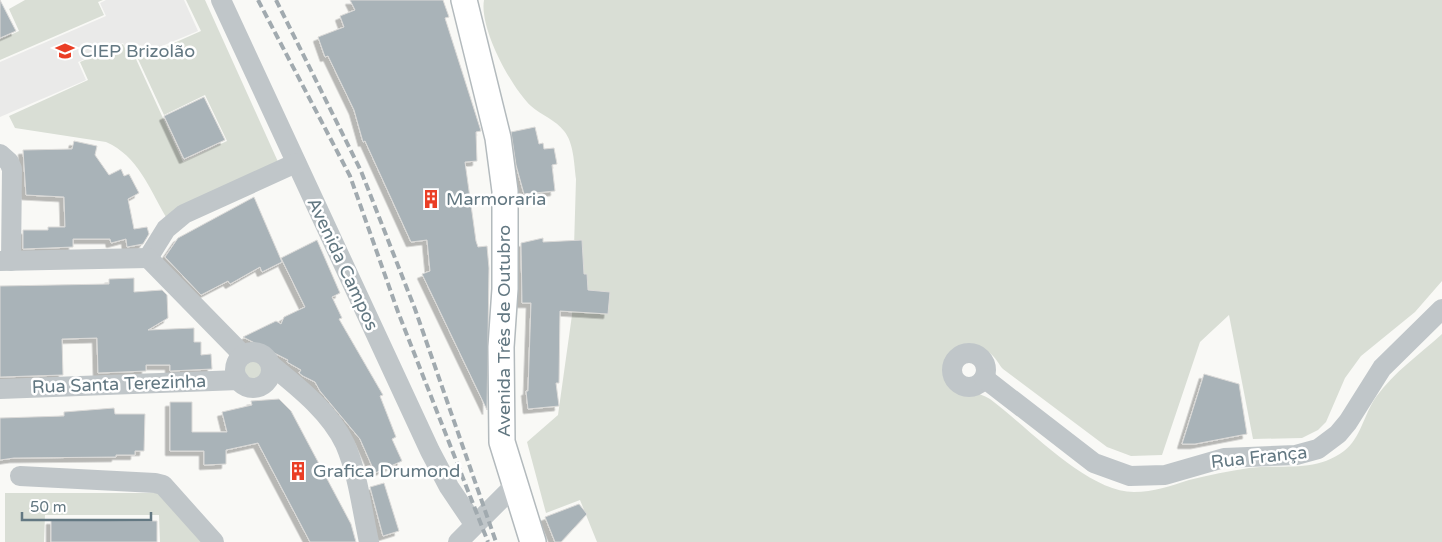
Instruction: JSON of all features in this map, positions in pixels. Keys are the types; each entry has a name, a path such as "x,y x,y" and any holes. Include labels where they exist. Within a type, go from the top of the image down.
{"main road":[{"name":"Avenida Três de Outubro","path":"464,0 498,138 505,191 505,289 501,347 502,442 514,486 533,542"}],"street":[{"name":"Avenida Campos","path":"221,0 430,452 449,487 474,524"},
{"path":"0,154 9,162 12,168 6,261 148,258 243,354"},
{"path":"148,258 166,229 184,214 296,163"},
{"name":"Rua França","path":"984,378 1094,463 1112,472 1130,476 1165,475 1224,458 1302,454 1318,449 1338,434 1348,422 1382,368 1442,308"},
{"path":"269,373 253,388 238,380 235,369 239,358 243,354 248,352 260,353 265,356 269,373 302,391 334,426 344,442 350,458 369,542"},
{"name":"Rua Santa Terezinha","path":"0,389 238,380"},
{"path":"20,476 155,482 163,485 214,542"},
{"path":"458,542 514,486"}],"shaded area":[{"path":"25,0 103,0 98,2 104,15 0,60 0,40 19,31 9,9"},
{"name":"CIEP Brizolão","path":"106,0 184,0 198,31 131,59 123,43 78,62 86,80 0,117 0,62 106,16 100,3"},
{"path":"186,0 205,0 279,164 166,217 135,164 117,148 106,142 15,128 9,116 88,80 80,62 123,44 131,60 136,59 183,162 227,141 205,95 164,115 138,59 201,31"},
{"path":"484,0 1442,0 1442,281 1415,312 1361,356 1345,378 1326,422 1318,430 1302,438 1253,439 1229,315 1200,342 1162,455 1131,456 1107,447 1003,369 991,354 979,348 968,346 958,348 945,361 943,369 945,378 951,386 990,399 1058,456 1078,470 1116,489 1141,492 1234,470 1310,465 1333,458 1350,446 1372,404 1383,388 1399,371 1442,334 1442,542 597,542 580,500 546,513 527,442 558,415 572,315 576,179 573,154 570,141 564,131 531,106 506,71 491,41 486,26"},
{"path":"253,355 264,359 268,370 264,381 253,385 242,381 238,370 242,359"},
{"path":"5,493 166,493 207,542 160,542 159,515 45,515 44,542 5,542"}],"building":[{"path":"0,0 16,31 0,38"},
{"path":"350,0 443,0 449,17 445,18 481,131 476,132 477,161 465,162 476,241 478,247 487,246 489,268 487,410 422,274 430,271 427,240 411,242 365,141 363,142 354,110 328,56 325,57 318,37 344,27 340,16 355,10"},
{"path":"204,97 225,140 184,159 164,116"},
{"path":"535,127 539,144 543,143 544,149 554,148 557,164 552,165 555,191 524,194 516,165 511,132"},
{"path":"74,141 97,146 95,155 109,175 121,169 124,176 129,174 139,193 128,199 134,229 147,227 149,234 143,244 127,247 126,239 111,243 110,239 73,239 73,247 23,249 23,230 48,230 48,227 65,227 64,197 26,195 23,150 72,149"},
{"path":"254,197 282,262 262,272 260,267 230,284 228,281 201,295 165,257 178,238"},
{"path":"543,238 543,242 582,240 584,274 587,274 588,290 610,292 608,314 560,311 559,383 556,383 559,406 528,409 526,391 528,391 531,303 522,303 521,243"},
{"path":"317,240 340,293 332,297 342,318 339,319 383,395 380,396 396,437 392,439 402,461 375,473 360,439 320,391 315,382 299,373 301,370 287,362 288,360 243,337 276,321 281,324 284,317 305,307 281,258"},
{"path":"134,278 134,292 162,290 167,295 168,318 148,330 194,328 194,342 201,342 201,355 211,354 212,369 170,371 170,365 146,365 146,371 98,373 97,338 62,339 63,375 0,377 0,286 109,284 109,279"},
{"path":"1204,374 1239,384 1247,434 1195,444 1182,444"},
{"path":"279,399 291,411 351,524 356,542 310,542 258,443 226,450 226,464 204,465 204,451 170,451 170,402 192,402 192,432 227,432 222,412 252,405 251,401"},
{"path":"114,408 115,414 145,414 144,451 135,451 135,455 116,455 116,457 14,458 0,460 0,418 64,416 64,412"},
{"path":"384,483 399,531 383,536 370,487"},
{"path":"579,504 587,514 561,542 555,542 545,517"},
{"path":"51,520 157,521 157,542 51,542"}],"railway":[{"path":"258,0 350,176 398,312 488,542"},
{"path":"276,0 361,171 415,309 496,542"}],"place":[{"name":"CIEP Brizolão","path":"65,51"},
{"name":"Marmoraria","path":"431,199"},
{"name":"Grafica Drumond","path":"298,471"}]}
